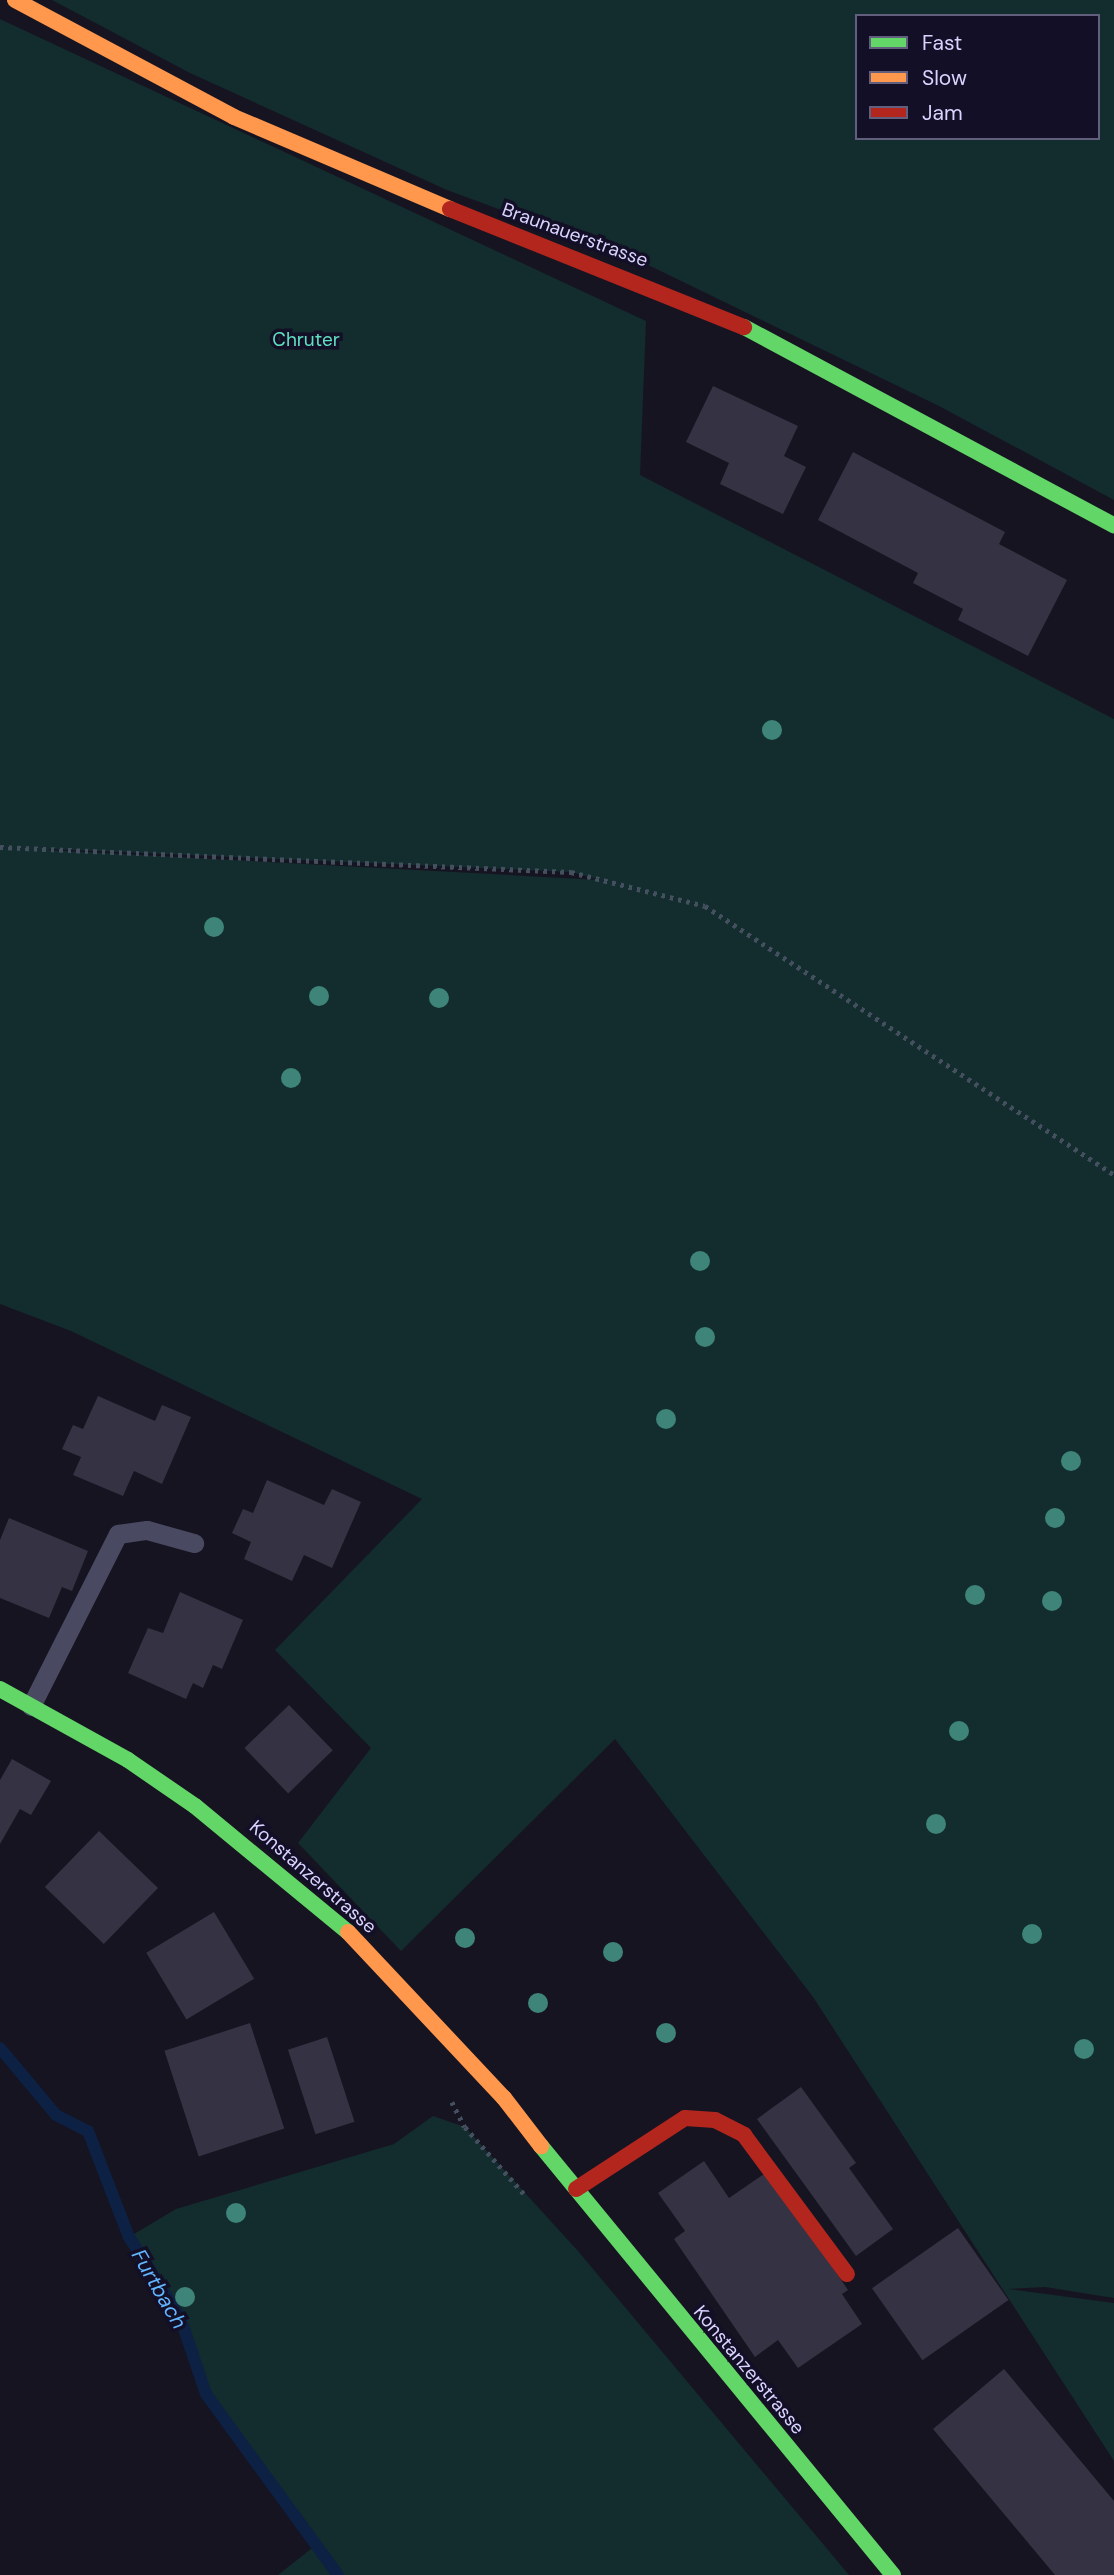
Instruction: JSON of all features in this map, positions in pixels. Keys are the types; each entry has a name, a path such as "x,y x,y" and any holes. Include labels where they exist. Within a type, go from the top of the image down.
{"street":[{"name":"Braunauerstrasse","path":"15,0 234,117 524,240 658,288 788,347 1114,524"},
{"name":"Konstanzerstrasse","path":"0,1689 128,1760 195,1805 335,1919 504,2098 893,2575"},
{"path":"576,2189 685,2118 715,2120 744,2135 847,2274"}],"lane":[{"path":"31,1706 118,1534 146,1530 194,1543"}],"path":[{"path":"0,847 571,872 705,906 1114,1175"}],"green space":[{"path":"52,0 1114,0 1114,500 939,406 640,261 447,190 190,73"},
{"name":"Chruter","path":"0,19 646,321 640,475 1114,719 1114,2298 1045,2287 1008,2289 1114,2303 1114,2461 813,1997 615,1739 401,1951 298,1843 371,1748 275,1650 422,1499 71,1331 0,1304","holes":["49,849 571,872 600,880"]},
{"path":"433,2116 465,2127 578,2251 849,2575 278,2575 316,2545 206,2394 180,2317 129,2237 176,2209 394,2144"}],"building":[{"path":"713,386 798,426 784,456 806,467 783,514 720,484 729,463 686,442"},
{"path":"853,452 1005,532 999,544 1067,580 1028,656 958,620 963,609 913,583 918,573 818,520"},
{"path":"98,1396 155,1421 162,1405 191,1417 162,1484 134,1471 123,1496 73,1475 81,1457 62,1449 73,1425 83,1429"},
{"path":"267,1480 324,1505 332,1489 361,1502 332,1568 304,1555 292,1581 244,1559 251,1542 232,1533 243,1509 253,1513"},
{"path":"9,1518 88,1551 72,1591 62,1587 49,1618 0,1598 0,1540"},
{"path":"180,1592 243,1620 222,1669 213,1665 203,1688 193,1683 186,1699 128,1673 148,1628 163,1633"},
{"path":"289,1705 333,1750 288,1793 244,1748"},
{"path":"12,1759 51,1781 31,1815 20,1809 0,1844 0,1780"},
{"path":"99,1831 158,1888 104,1944 45,1887"},
{"path":"214,1912 254,1979 186,2020 146,1953"},
{"path":"250,2023 284,2129 199,2156 164,2051"},
{"path":"327,2037 355,2122 316,2134 288,2050"},
{"path":"801,2087 856,2163 849,2168 893,2229 856,2256 757,2119"},
{"path":"704,2161 729,2198 767,2172 848,2290 842,2294 862,2324 798,2368 778,2340 755,2357 674,2239 685,2231 658,2193"},
{"path":"958,2228 1008,2300 922,2360 872,2288"},
{"path":"1004,2369 1114,2501 1114,2575 1055,2575 933,2429"}],"waterway":[{"name":"Furtbach","path":"0,2048 56,2115 88,2131 129,2237 180,2317 206,2394 338,2575"}],"traffic: fast":[{"path":"744,327 1114,525"},
{"path":"0,1689 128,1760 195,1806 348,1932"},
{"path":"541,2146 893,2575"}],"traffic: slow":[{"path":"15,0 234,117 450,209"},
{"path":"348,1932 504,2098 541,2146"}],"traffic: jam":[{"path":"450,209 744,327"},
{"path":"576,2189 685,2118 715,2120 744,2135 847,2274"}]}
